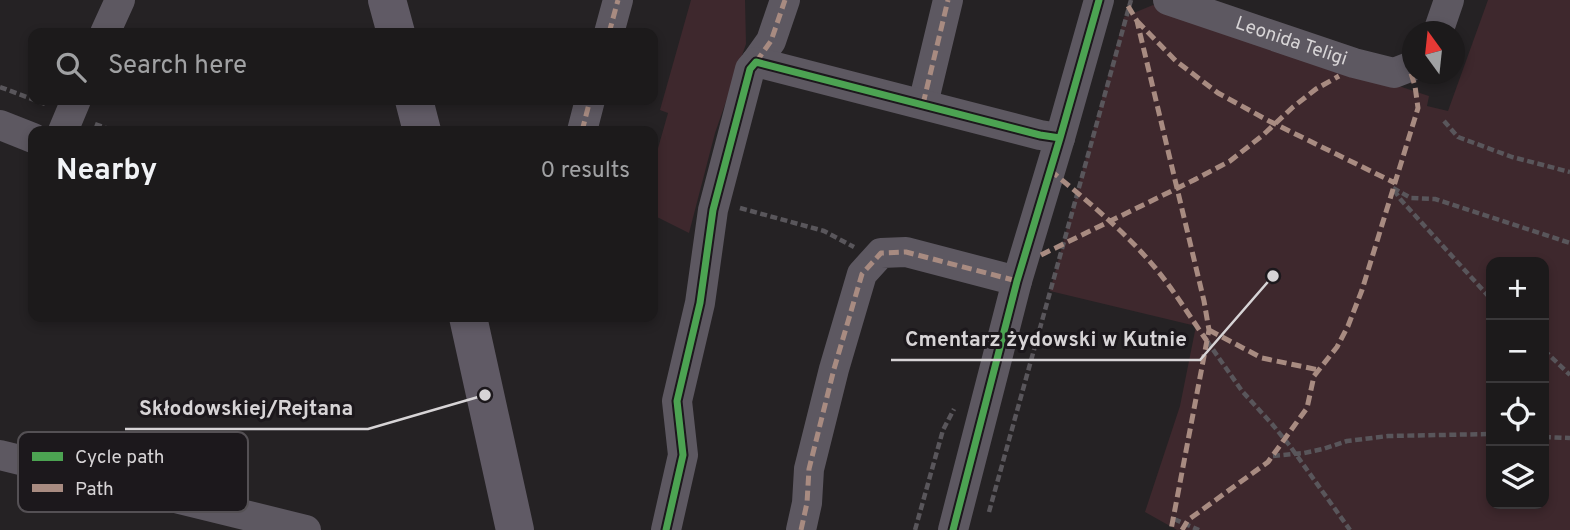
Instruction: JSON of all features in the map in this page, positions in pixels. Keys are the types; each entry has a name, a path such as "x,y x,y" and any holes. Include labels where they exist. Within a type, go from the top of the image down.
{"street":[{"path":"107,28 120,0"},
{"path":"387,0 395,28"},
{"path":"610,28 618,0"},
{"path":"666,530 683,455 677,401 701,303 713,210 750,69 771,41 785,0"},
{"path":"923,104 948,0"},
{"path":"953,530 1017,281 1099,0"},
{"name":"Leonida Teligi","path":"1168,0 1354,63 1394,72 1402,69"},
{"path":"1442,21 1449,0"},
{"path":"756,62 1060,138"},
{"path":"65,126 74,105"},
{"path":"415,105 421,126"},
{"path":"583,126 589,105"},
{"path":"0,125 28,136"},
{"path":"801,530 810,469 834,369 862,274 881,253 906,251 1017,281"},
{"path":"469,322 515,530"},
{"path":"0,455 18,459"},
{"path":"233,512 306,530"}],"path":[{"path":"987,517 1131,0"},
{"path":"1444,121 1458,136 1512,157 1570,172"},
{"path":"1486,294 1401,201 1393,188 1411,198 1435,199 1570,243"},
{"path":"735,206 824,231 875,260"},
{"path":"1206,341 1242,391 1295,453 1350,530"},
{"path":"1549,355 1570,376"},
{"path":"915,530 943,430 957,403"},
{"path":"1273,456 1388,436 1486,434"},
{"path":"1549,437 1570,438"},
{"path":"1174,519 1199,530"}],"shaded area":[{"path":"691,0 745,0 746,44 715,133 689,233 658,218 658,148 668,113 660,110"},
{"path":"1488,0 1570,0 1570,530 1177,530 1145,512 1180,406 1196,326 1050,291 1124,17 1153,5 1429,96 1427,106 1448,111 1458,84 1465,84 1465,64"}],"marked path":[{"path":"610,28 618,0"},
{"path":"756,62 771,41 785,0"},
{"path":"923,104 948,0"},
{"path":"1128,6 1137,21 1209,330 1171,530"},
{"path":"1137,21 1176,61 1218,93 1395,183"},
{"path":"1041,255 1230,161 1316,89 1339,76"},
{"path":"1182,530 1188,520 1268,462 1307,408 1314,376 1337,347 1362,290 1418,108 1414,84"},
{"path":"583,126 589,105"},
{"path":"1050,170 1106,217 1145,256 1207,341"},
{"path":"801,530 807,503 809,469 834,369 862,274 881,253 906,252 1017,281"},
{"path":"1209,330 1262,358 1319,370"}],"cycle path":[{"path":"953,530 1017,281 1099,0"},
{"path":"666,530 683,455 677,401 700,303 713,210 750,69 756,62 1060,138"}],"place":[{"name":"Cmentarz żydowski w Kutnie","path":"1273,276"},
{"name":"Skłodowskiej/Rejtana","path":"485,395"}]}
